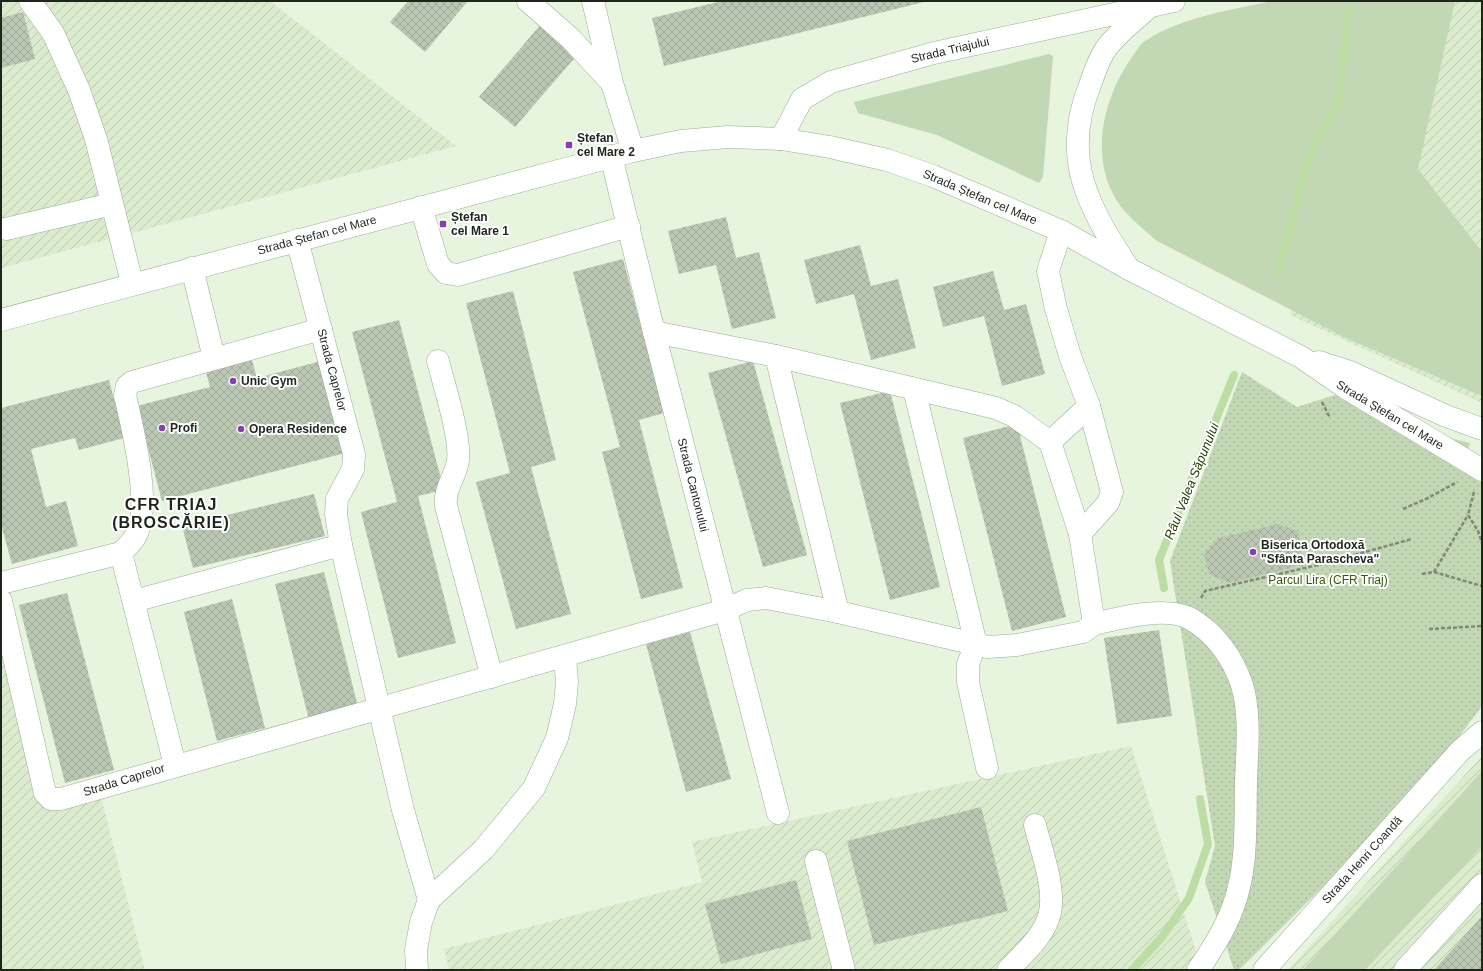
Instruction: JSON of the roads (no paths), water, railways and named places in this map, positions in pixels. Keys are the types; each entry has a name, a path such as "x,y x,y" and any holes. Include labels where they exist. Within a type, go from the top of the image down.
{"street":[{"path":"30,1 53,33 79,90 96,139 132,283"},
{"path":"528,1 570,38 612,83"},
{"path":"593,1 612,83 633,151"},
{"name":"Strada Triajului","path":"781,139 802,99 831,82 934,53 1148,8 1174,1"},
{"name":"Strada Triajului","path":"1129,269 1104,231 1087,197 1077,156 1077,132 1084,99 1107,47 1148,8"},
{"name":"Strada Ștefan cel Mare","path":"1,320 132,283 611,156 681,141 728,137 781,139 830,147 888,160 932,176 1061,232 1129,269 1301,357 1478,479"},
{"name":"Strada Cantonului","path":"611,156 654,332 778,813"},
{"path":"6,229 112,204"},
{"path":"421,207 438,264 446,273 458,275 629,226"},
{"path":"1061,232 1048,270 1056,309 1068,349 1089,406 1112,492 1108,503 1080,534"},
{"name":"Strada Caprelor","path":"297,240 354,454 353,470 337,498 336,514 341,545 403,810 429,900"},
{"path":"192,268 214,358"},
{"path":"1,583 121,553 136,536 140,523 142,499 137,453 125,395 127,386 132,382 321,329"},
{"path":"654,332 776,356 996,408 1014,416 1050,442 1080,534 1094,624"},
{"path":"776,356 838,612"},
{"name":"Strada Ștefan cel Mare","path":"1301,357 1350,372 1446,416 1482,429"},
{"path":"438,361 458,445 458,461 445,495 446,506 492,677"},
{"path":"914,389 976,644 968,664 968,678 988,768"},
{"path":"1050,442 1089,406"},
{"path":"134,601 341,545"},
{"name":"Strada Caprelor","path":"1,601 45,793 51,799 61,799 175,765 121,553"},
{"path":"175,765 565,657 725,610 747,600 766,598 838,612 988,647 1017,645 1083,632 1094,624 1148,613 1163,613 1188,618 1204,628 1233,661 1242,687 1247,717 1244,861 1234,906 1217,942 1198,970"},
{"path":"417,970 416,950 421,922 429,900 484,849 534,788 557,738 565,704 567,682 565,657"},
{"name":"Strada Henri Coandă","path":"1460,751 1482,716"},
{"name":"Strada Henri Coandă","path":"1264,970 1460,751 1482,732"},
{"path":"1008,970 1037,938 1050,916 1052,893 1035,825"},
{"path":"816,861 844,970"},
{"path":"1405,970 1482,885"}],"waterway":[{"name":"Râul Valea Săpunului","path":"1278,274 1308,159 1338,102 1349,12"},
{"name":"Râul Valea Săpunului","path":"1164,588 1159,560 1234,375"},
{"name":"Râul Valea Săpunului","path":"1132,970 1162,937 1189,898 1208,844 1200,799"}],"place":[{"name":"Ștefan cel Mare 2","path":"569,145"},
{"name":"Ștefan cel Mare 1","path":"443,224"},
{"name":"Unic Gym","path":"233,381"},
{"name":"Profi","path":"162,428"},
{"name":"Opera Residence","path":"241,429"},
{"name":"Biserica Ortodoxă \"Sfânta Parascheva\"","path":"1253,552"}],"district":[{"name":"CFR TRIAJ (BROSCĂRIE)","path":"171,513"}],"park label":[{"name":"Parcul Lira (CFR Triaj)","path":"1328,580"}]}
